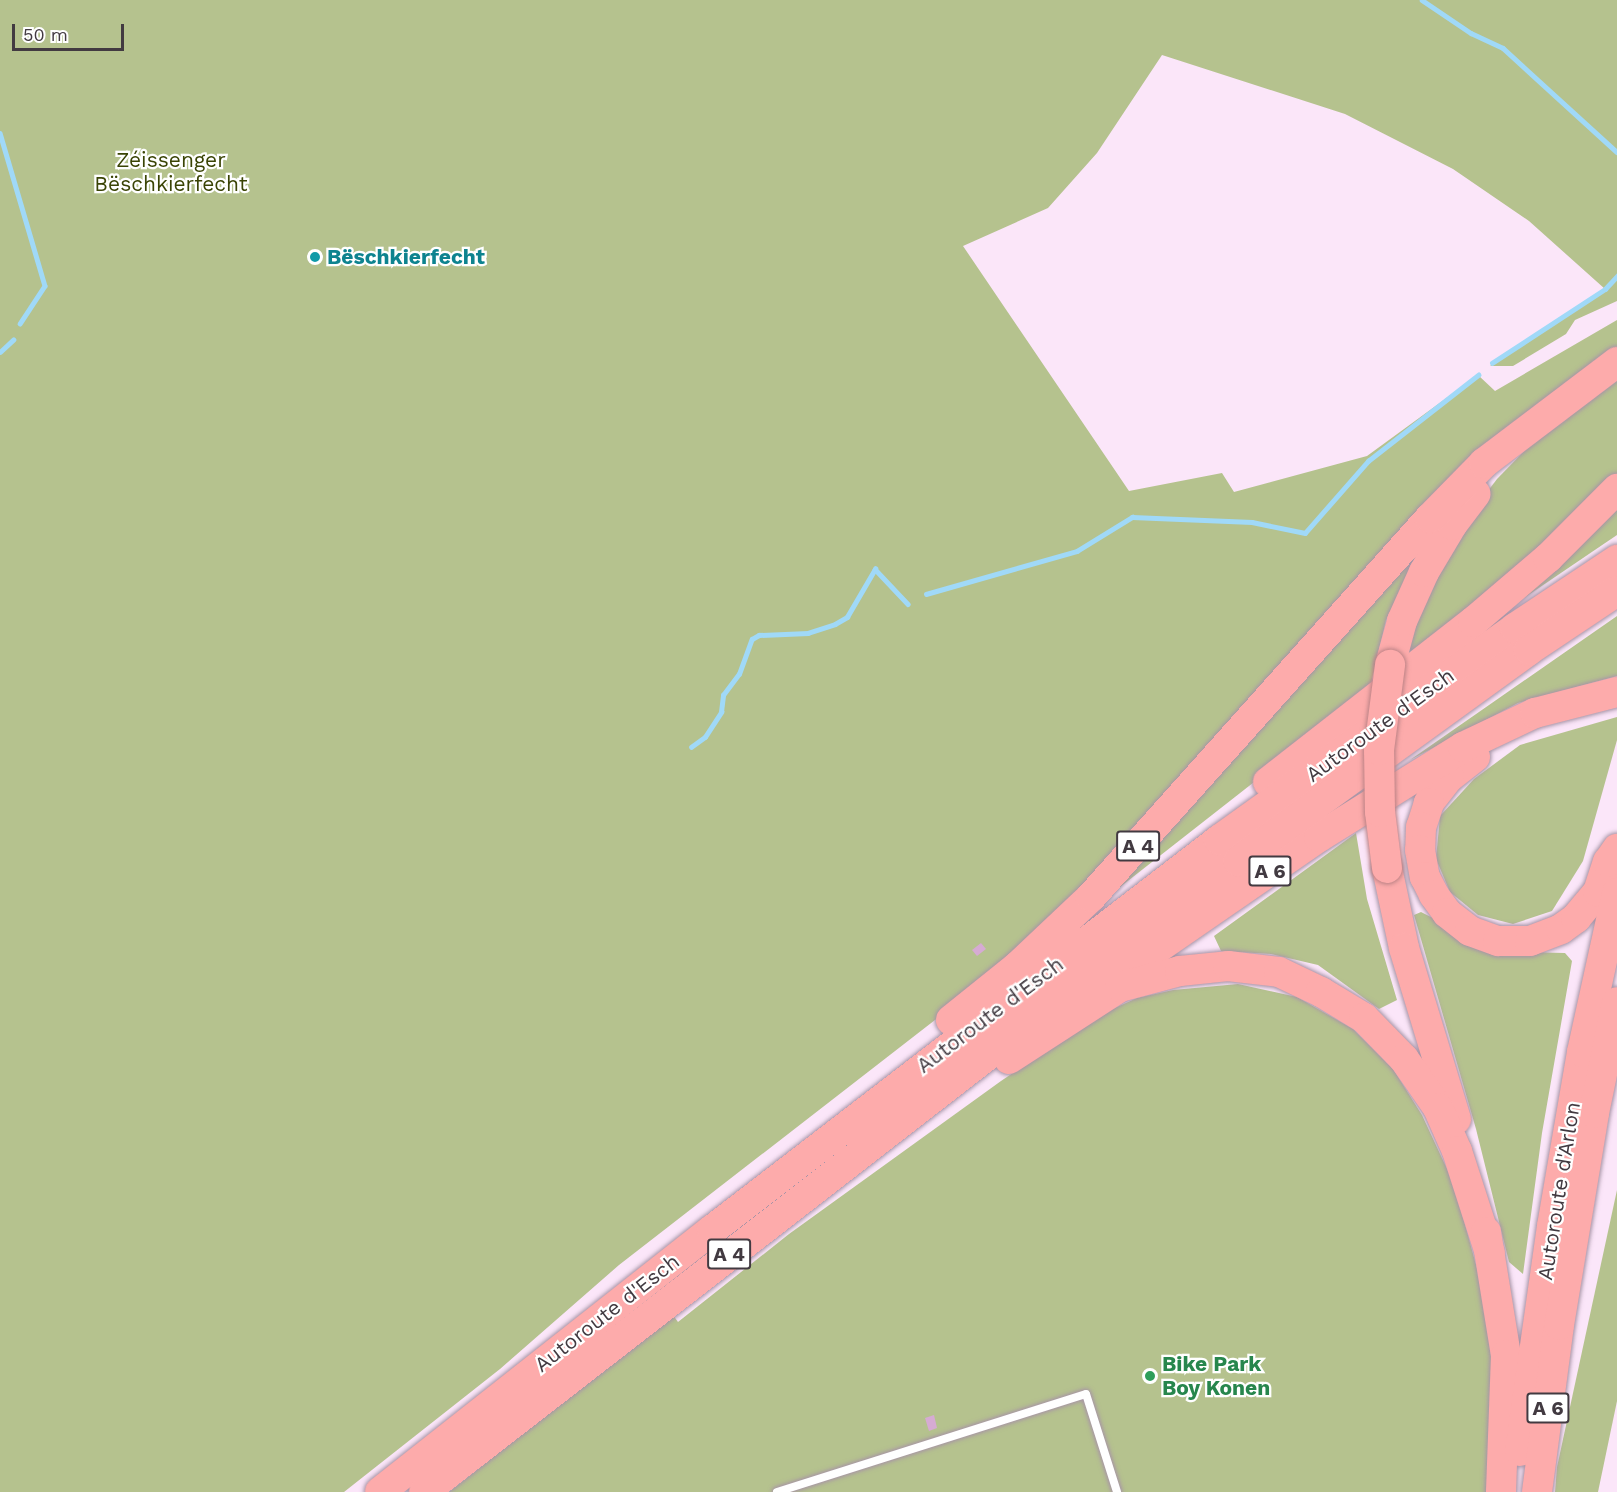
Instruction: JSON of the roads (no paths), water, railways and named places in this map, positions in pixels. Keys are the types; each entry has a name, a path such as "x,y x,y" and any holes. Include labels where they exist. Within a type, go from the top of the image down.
{"highway":[{"name":"A 4","path":"712,1230 749,1182 1017,968 1091,897 1430,518 1484,463 1579,389 1617,363"},
{"path":"1579,389 1617,372"},
{"name":"A 6","path":"1501,1492 1506,1355 1490,1253 1473,1175 1404,948 1387,868 1380,813 1378,750 1390,665 1402,621 1424,572 1446,534 1492,472 1531,427"},
{"name":"A 4","path":"942,1052 1005,988 1473,622 1548,558 1617,489"},
{"name":"Autoroute d'Esch","path":"380,1492 712,1230 1228,833 1515,628 1617,560"},
{"name":"Autoroute d'Esch","path":"424,1492 1238,861 1519,657 1617,591"},
{"name":"A 6","path":"943,1088 1011,1051 1319,837 1463,747 1535,713 1617,693"},
{"path":"1617,704 1588,709 1537,726 1487,748 1449,777 1429,802 1421,827 1420,850 1425,877 1447,913 1470,931 1498,941 1530,940 1561,929 1576,918 1598,892 1617,849"},
{"name":"Autoroute d'Arlon","path":"1515,1492 1530,1369 1554,1215 1582,1052 1617,892"},
{"name":"A 6","path":"943,1088 1012,1058 1120,987 1180,970 1228,966 1279,972 1321,992 1364,1018 1404,1059 1438,1108 1458,1151 1490,1253"},
{"name":"Autoroute d'Arlon","path":"1537,1492 1559,1325 1594,1113 1617,1002"},
{"path":"1594,1113 1617,1083"}],"lane":[{"path":"777,1492 1086,1394 1117,1492"}],"waterway":[{"path":"1422,0 1471,33 1503,48 1617,152"},
{"path":"0,133 45,286 20,324"},
{"path":"1492,363 1605,289 1617,276"},
{"path":"0,352 13,340"},
{"path":"926,594 1077,551 1132,517 1252,522 1305,533 1368,461 1478,375"},
{"path":"691,747 705,737 721,712 723,695 739,674 752,639 759,635 808,633 835,624 847,617 875,569 908,604"}],"place":[{"name":"Bëschkierfecht","path":"315,257"},
{"name":"Bike Park Boy Konen","path":"1150,1376"}],"park label":[{"name":"Zéissenger Bëschkierfecht","path":"171,172"}]}
